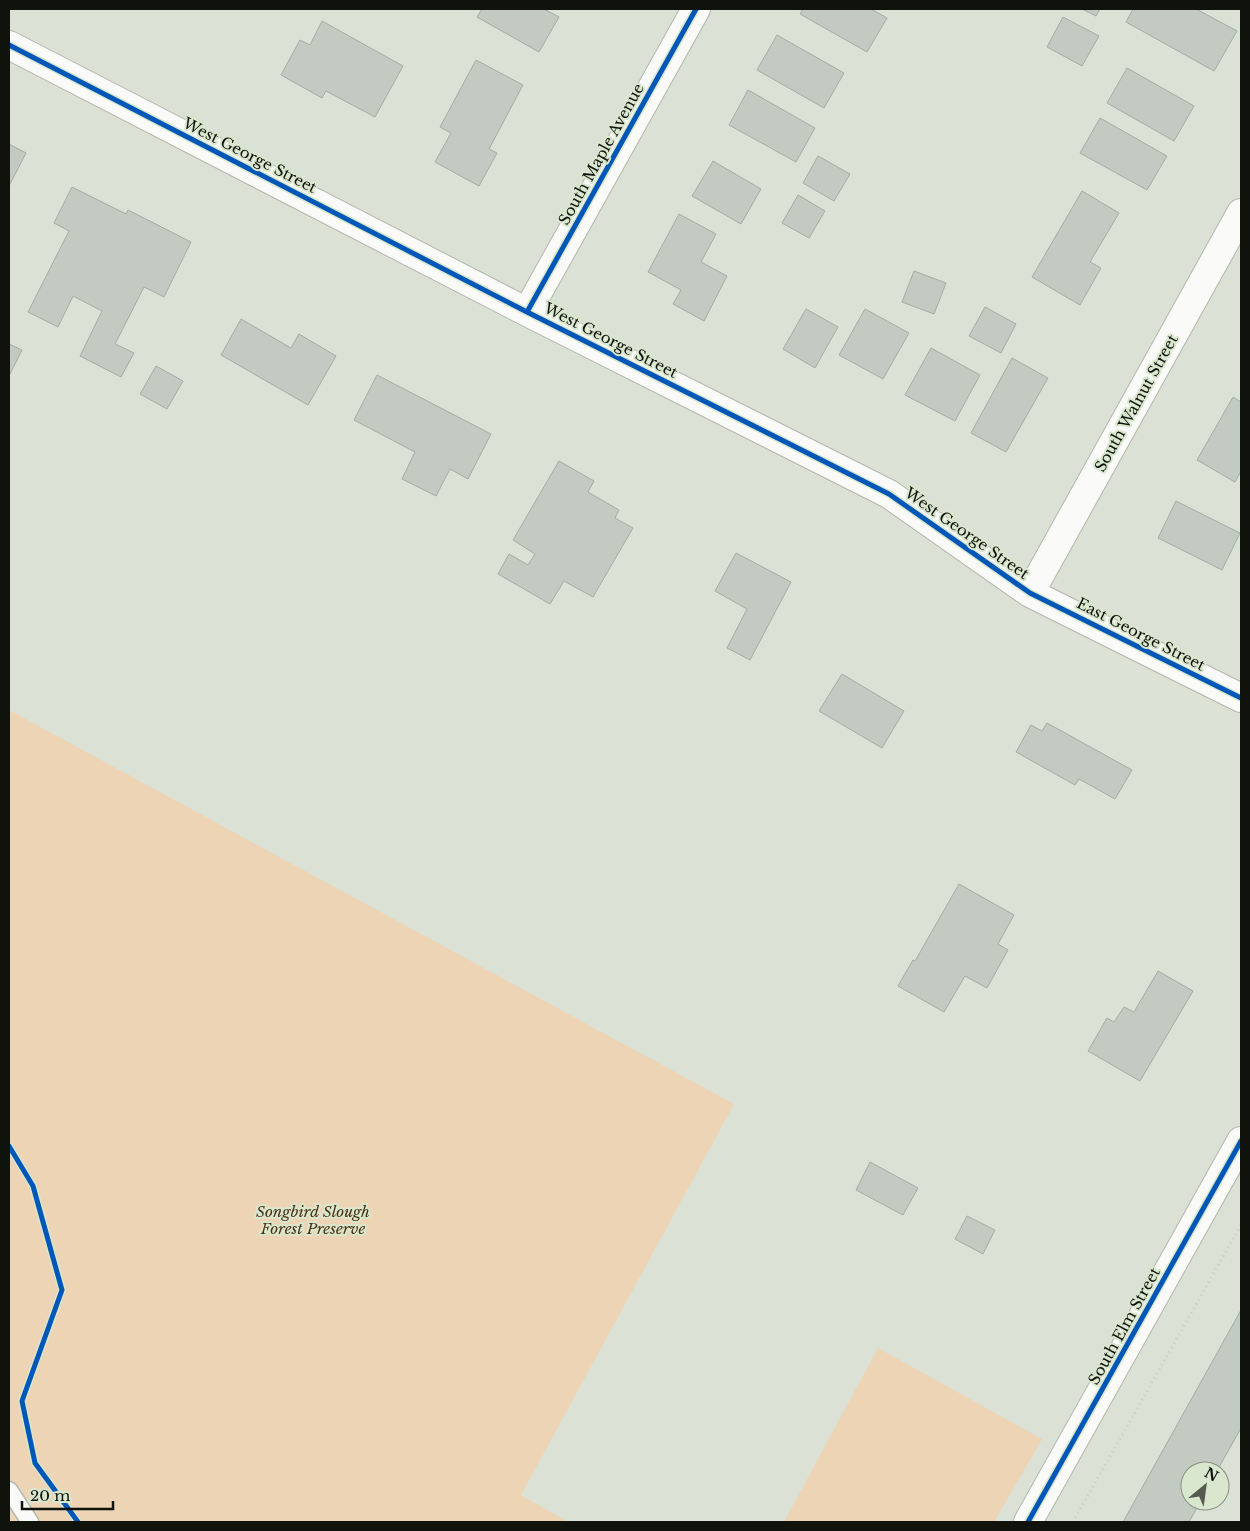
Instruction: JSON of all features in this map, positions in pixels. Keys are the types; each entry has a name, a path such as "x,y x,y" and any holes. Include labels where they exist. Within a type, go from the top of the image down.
{"street":[{"name":"South Maple Avenue","path":"527,312 696,9"},
{"name":"West George Street","path":"9,44 527,312 889,494 1030,593"},
{"name":"South Walnut Street","path":"1030,593 1241,214"},
{"name":"East George Street","path":"1030,593 1241,698"},
{"name":"South Elm Street","path":"1028,1522 1241,1141"}],"lane":[{"path":"9,1490 30,1522"}],"path":[{"path":"1073,1522 1241,1225"}],"green space":[{"name":"Songbird Slough Forest Preserve","path":"9,710 734,1104 521,1495 568,1522 9,1522"},
{"path":"878,1348 1042,1439 994,1522 784,1522"}],"building":[{"path":"482,9 544,9 559,17 539,52 477,17"},
{"path":"803,9 871,9 887,18 867,52 800,14"},
{"path":"1082,9 1100,9 1096,16"},
{"path":"1133,9 1196,9 1237,31 1214,71 1126,22"},
{"path":"1063,17 1099,36 1082,66 1047,47"},
{"path":"322,21 403,66 375,117 326,91 322,98 281,75 300,40 310,45"},
{"path":"777,35 844,73 824,108 757,70"},
{"path":"476,60 523,85 489,149 497,153 479,186 435,162 451,133 440,127"},
{"path":"1127,68 1194,106 1174,141 1107,103"},
{"path":"748,90 815,128 796,162 729,125"},
{"path":"1100,118 1167,156 1147,190 1080,153"},
{"path":"9,144 26,153 9,186"},
{"path":"818,156 850,174 834,201 803,183"},
{"path":"713,161 761,189 741,224 692,196"},
{"path":"72,187 126,214 128,210 191,242 164,297 144,287 115,344 134,353 121,377 80,356 102,311 73,296 58,327 28,312 69,231 54,223"},
{"path":"1082,191 1119,213 1090,262 1101,268 1080,305 1032,277"},
{"path":"798,195 825,211 809,238 782,223"},
{"path":"679,214 716,234 701,262 727,276 704,321 673,304 681,290 648,272"},
{"path":"914,271 946,283 934,314 902,302"},
{"path":"985,307 1016,324 1001,353 969,336"},
{"path":"806,309 838,327 815,368 783,349"},
{"path":"865,309 909,333 883,379 839,355"},
{"path":"241,319 291,348 299,334 336,356 308,405 221,355"},
{"path":"9,344 22,350 9,376"},
{"path":"931,348 980,375 955,421 905,395"},
{"path":"1012,358 1048,378 1006,452 971,433"},
{"path":"156,366 183,381 167,409 140,394"},
{"path":"377,375 491,434 468,479 450,469 436,496 402,479 415,452 354,420"},
{"path":"1233,397 1241,402 1241,471 1235,482 1197,460"},
{"path":"559,461 594,481 588,492 619,510 615,518 633,528 593,597 564,581 550,604 498,574 509,554 528,565 535,554 513,540"},
{"path":"1176,501 1240,533 1222,570 1158,538"},
{"path":"736,553 791,582 750,660 727,648 747,609 715,591"},
{"path":"842,674 904,711 882,748 819,711"},
{"path":"1047,723 1132,770 1115,799 1079,779 1075,785 1016,752 1031,725 1042,731"},
{"path":"959,884 1014,915 998,944 1008,950 987,988 965,976 944,1012 898,986 913,960 915,961"},
{"path":"1158,971 1193,991 1140,1081 1088,1051 1107,1018 1114,1022 1124,1007 1134,1012"},
{"path":"870,1162 918,1188 903,1215 856,1190"},
{"path":"967,1216 995,1230 983,1254 955,1239"},
{"path":"1241,1310 1241,1428 1223,1461 1180,1461 1180,1511 1195,1511 1189,1522 1123,1522"}],"cycle path":[{"path":"527,312 696,9"},
{"path":"9,45 527,312 889,494 1030,593 1241,698"},
{"path":"1028,1522 1241,1141"},
{"path":"9,1146 33,1186 62,1290 22,1401 35,1463 78,1522"}]}
